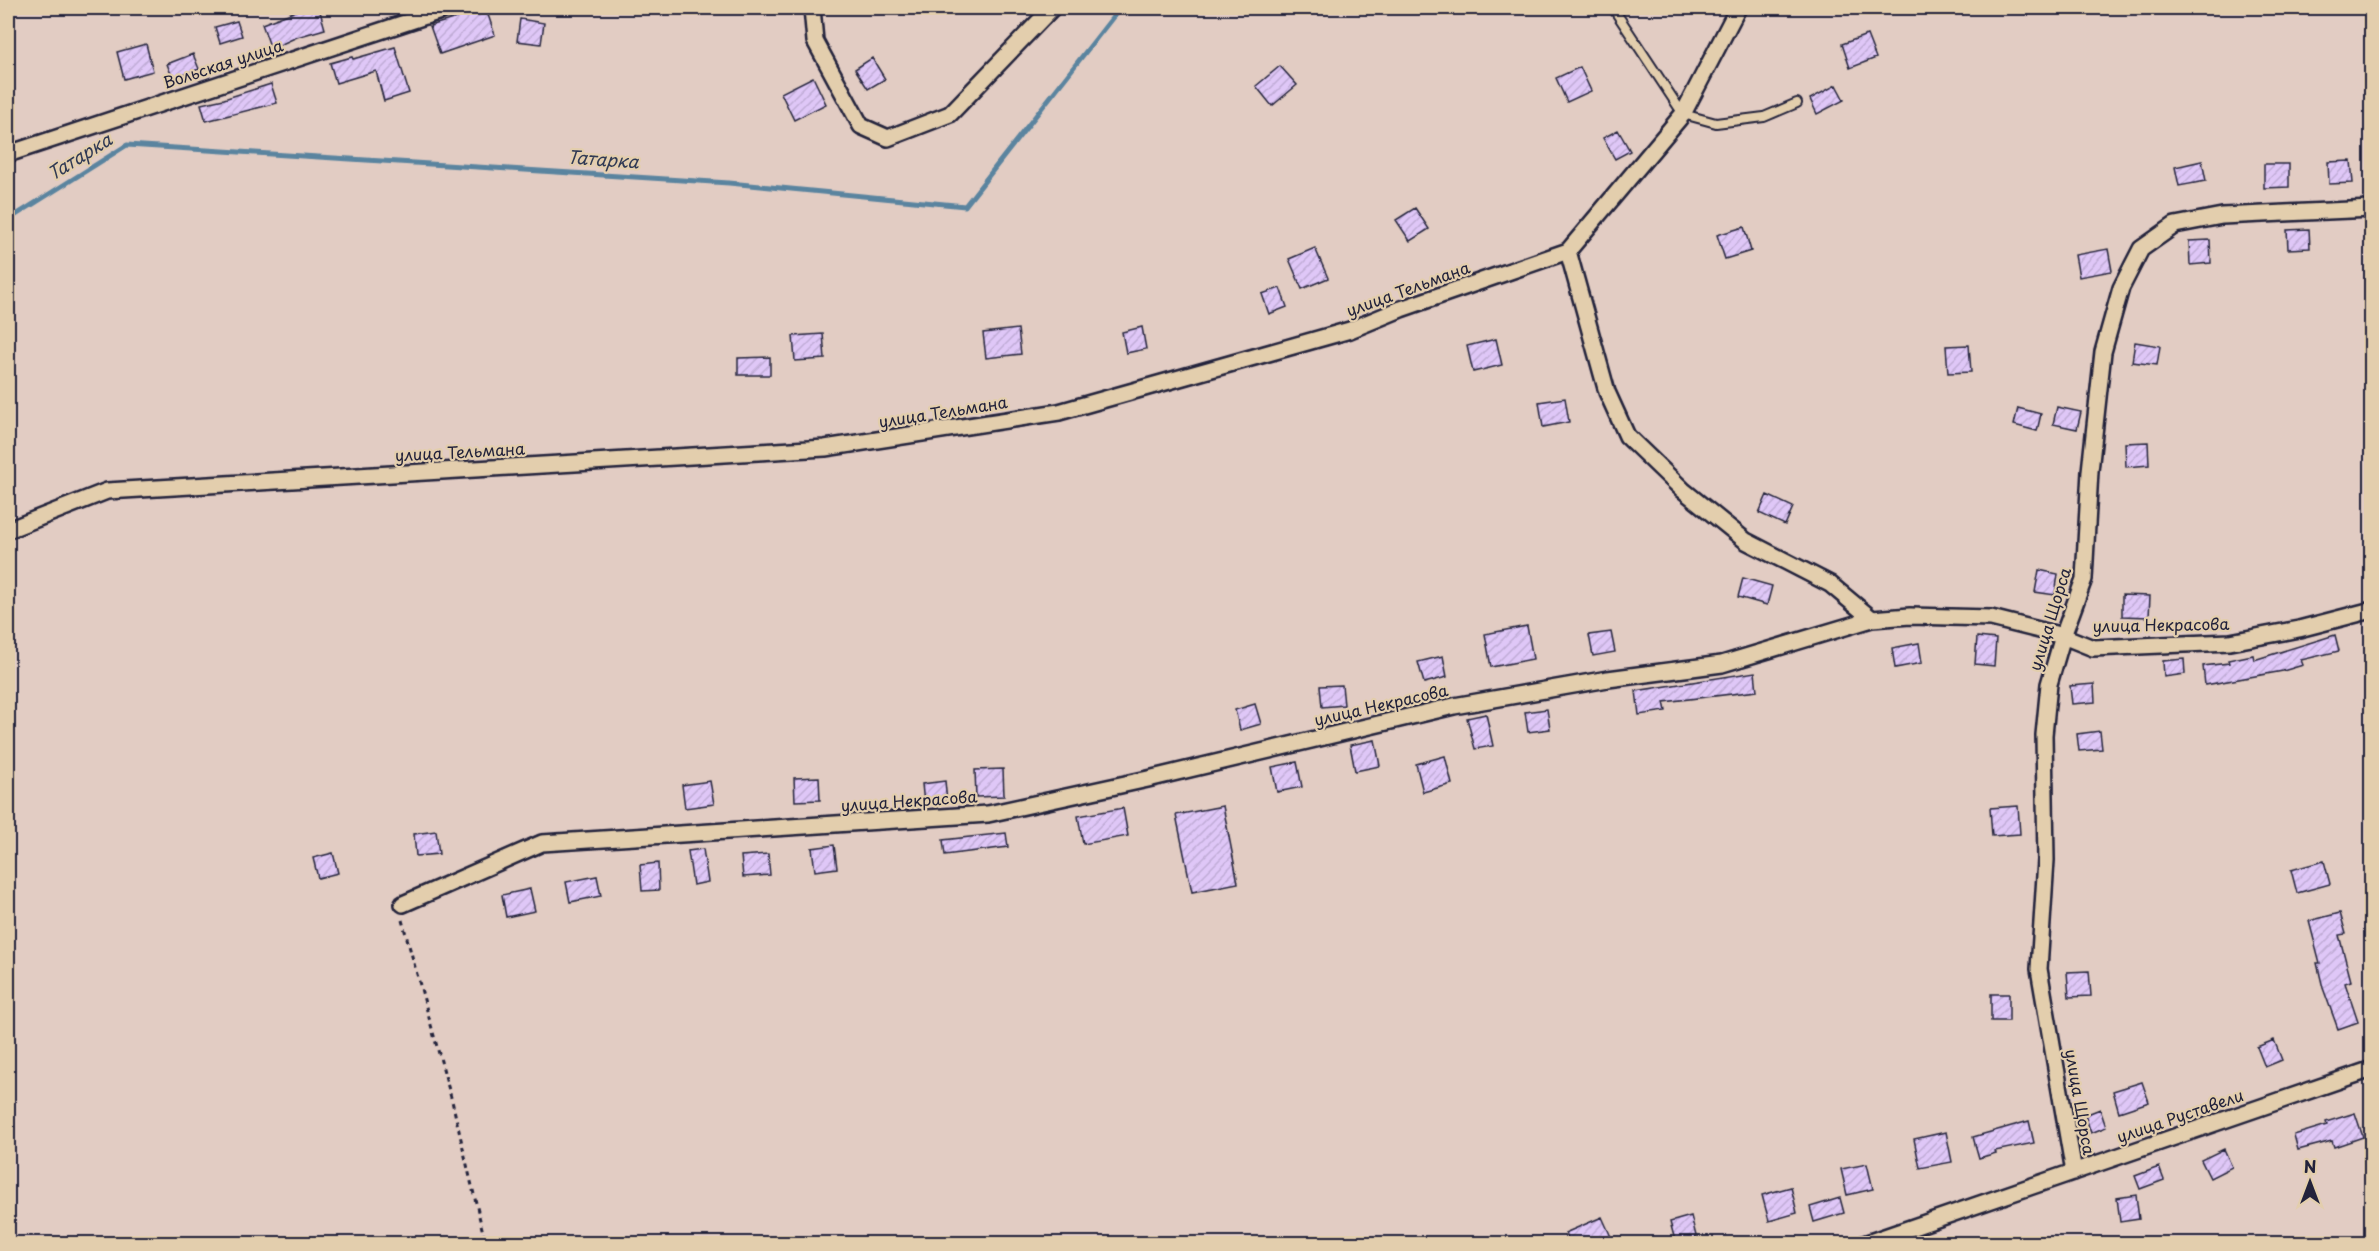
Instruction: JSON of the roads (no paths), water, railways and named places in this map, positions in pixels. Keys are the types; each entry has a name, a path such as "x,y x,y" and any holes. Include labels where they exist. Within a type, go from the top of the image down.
{"street":[{"name":"Вольская улица","path":"8,154 450,8"},
{"path":"812,8 815,40 861,126 888,138 950,114 1052,8"},
{"path":"1738,8 1683,114 1568,250 1607,392 1627,436 1683,490 1746,541 1830,584 1872,619"},
{"name":"улица Щорса","path":"2074,1172 2039,969 2046,860 2044,735 2049,684 2062,636 2084,579 2091,471 2103,352 2121,288 2141,249 2175,225 2222,216 2372,209"},
{"name":"улица Тельмана","path":"8,530 107,491 825,448 1059,412 1350,330 1401,309 1568,250"},
{"name":"улица Некрасова","path":"403,904 542,843 988,814 1148,779 1454,706 1608,679 1722,664 1872,619 1910,616 1991,618 2062,636 2093,648 2230,642 2299,629 2372,610"},
{"name":"улица Руставели","path":"1864,1244 2372,1069"}],"lane":[{"path":"1613,8 1683,114 1716,123 1764,117 1797,103"}],"waterway":[{"name":"Татарка","path":"8,220 127,145 729,183 965,206 1120,8"}]}
